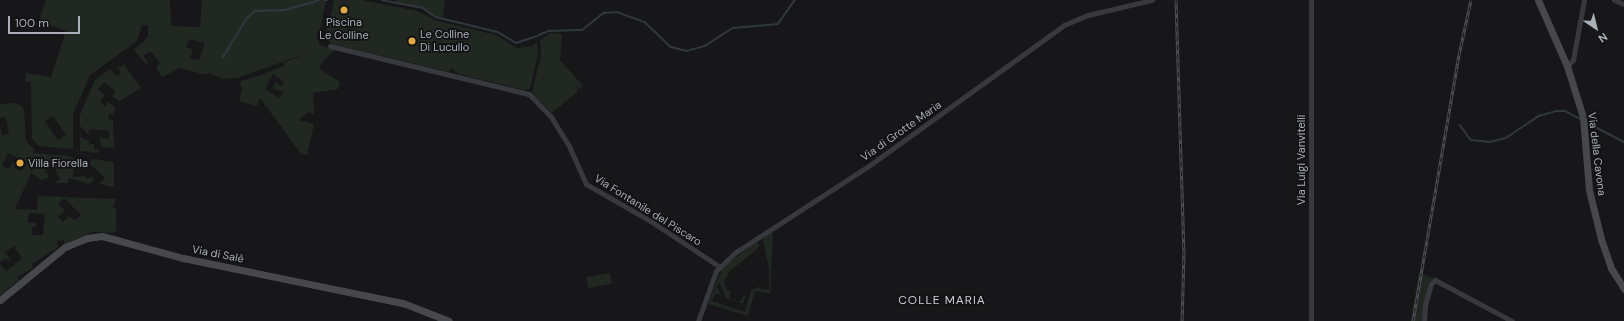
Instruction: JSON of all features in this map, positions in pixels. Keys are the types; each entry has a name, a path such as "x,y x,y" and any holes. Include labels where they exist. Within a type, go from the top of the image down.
{"main road":[{"name":"Via della Cavona","path":"1538,0 1567,66 1583,120 1590,197 1611,268 1624,289"},
{"name":"Via di Salè","path":"0,300 65,247 87,238 102,236 189,260 403,303 449,321"}],"street":[{"name":"Via di Grotte Maria","path":"698,321 720,267 741,248 931,123 1059,28 1084,16 1141,1 1152,0"},
{"name":"Via Luigi Vanvitelli","path":"1311,0 1311,321"},
{"path":"1567,66 1573,60 1584,0"},
{"path":"1614,0 1624,4"},
{"name":"Via Fontanile del Piscaro","path":"330,46 529,94 551,117 588,186 652,222 720,267"},
{"path":"1424,321 1425,305 1431,284 1435,280 1512,321"}],"shaded area":[{"path":"46,0 170,0 171,26 200,27 202,0 326,0 320,32 317,33 317,37 320,45 334,50 320,65 320,69 340,82 338,89 313,93 314,114 308,112 299,120 314,124 307,155 301,154 260,98 257,106 239,101 242,89 240,84 241,81 284,66 283,63 316,50 237,78 222,79 209,73 206,75 180,68 162,77 156,67 160,63 150,51 143,56 148,62 146,64 134,50 148,37 148,26 142,25 137,41 90,75 73,114 73,149 39,146 32,138 31,82 25,82 26,73 51,77 66,31 39,21","holes":["189,39 205,43 199,60 190,58 193,49 186,47","273,74 284,82 281,86 276,82 272,88 283,92 279,98 265,89","53,116 66,135 58,140 45,121"]},
{"name":"Le Colline Di Lucullo","path":"334,0 361,0 417,11 438,21 496,35 517,48 533,46 537,42 538,54 530,89 525,90 459,74 451,68 449,72 332,44 325,38"},
{"path":"397,0 445,0 442,20 431,15 423,8 396,3"},
{"path":"551,33 562,34 560,60 583,86 580,89 577,87 577,92 552,113 532,93 541,55 540,40"},
{"path":"124,64 141,88 119,101 112,96 116,91 104,82 98,89 105,95 100,102 105,106 108,102 115,107 113,115 109,114 108,119 113,120 114,148 102,147 99,138 109,139 109,131 90,129 88,134 80,126 80,115 95,80 110,69 116,76 121,73 118,68"},
{"path":"13,103 20,105 24,110 26,141 35,150 33,153 69,156 74,159 73,177 85,176 88,179 91,176 94,179 89,184 69,178 68,183 55,183 60,179 52,162 44,166 49,177 42,180 31,173 15,209 37,210 38,196 116,199 113,206 116,210 116,230 113,233 92,232 64,244 64,240 57,241 58,247 32,264 33,268 18,276 19,280 0,295 0,264 6,271 22,259 14,246 5,252 10,259 8,261 6,258 0,263 0,127 2,135 9,134 6,117 0,118 0,104","holes":["8,153 27,162 22,171 14,168 16,164 12,162 9,169 2,165","64,198 81,215 75,221 69,216 63,222 58,217 65,210 58,204","29,213 45,214 43,235 32,235 32,227 36,227 36,223 28,223"]},
{"path":"80,131 81,138 89,141 89,144 95,144 94,149 99,150 99,153 80,151"},
{"path":"91,159 114,162 114,187 99,184 105,178 90,164"},
{"path":"773,232 770,293 755,291 748,316 708,304 719,276 728,263 757,242 759,246 755,251 730,271 724,282 727,290 731,291 729,298 739,302 746,294 743,304 726,298 719,282 717,287 721,295 715,293 712,301 745,312 751,291 761,286 760,289 769,290 769,269 763,239"},
{"path":"1419,272 1435,280 1424,321 1411,321"},
{"path":"610,273 612,284 588,288 586,277"}],"waterway":[{"path":"223,57 247,18 255,11 285,10 319,0"},
{"path":"382,0 423,8 436,17 498,32 516,43 537,36"},
{"path":"539,35 549,31 582,30 604,13 617,12 645,22 671,47 687,51 705,46 733,28 778,24 795,0"},
{"path":"1460,125 1471,140 1490,142 1506,138 1539,116 1556,111 1565,111 1581,119"},
{"path":"1586,122 1624,142"}],"railway":[{"path":"1176,0 1184,251 1182,321"},
{"path":"1413,321 1459,55 1471,0"}],"place":[{"name":"Piscina Le Colline","path":"344,10"},
{"name":"Le Colline Di Lucullo","path":"412,41"},
{"name":"Villa Fiorella","path":"20,163"}],"district":[{"name":"COLLE MARIA","path":"942,301"}]}
